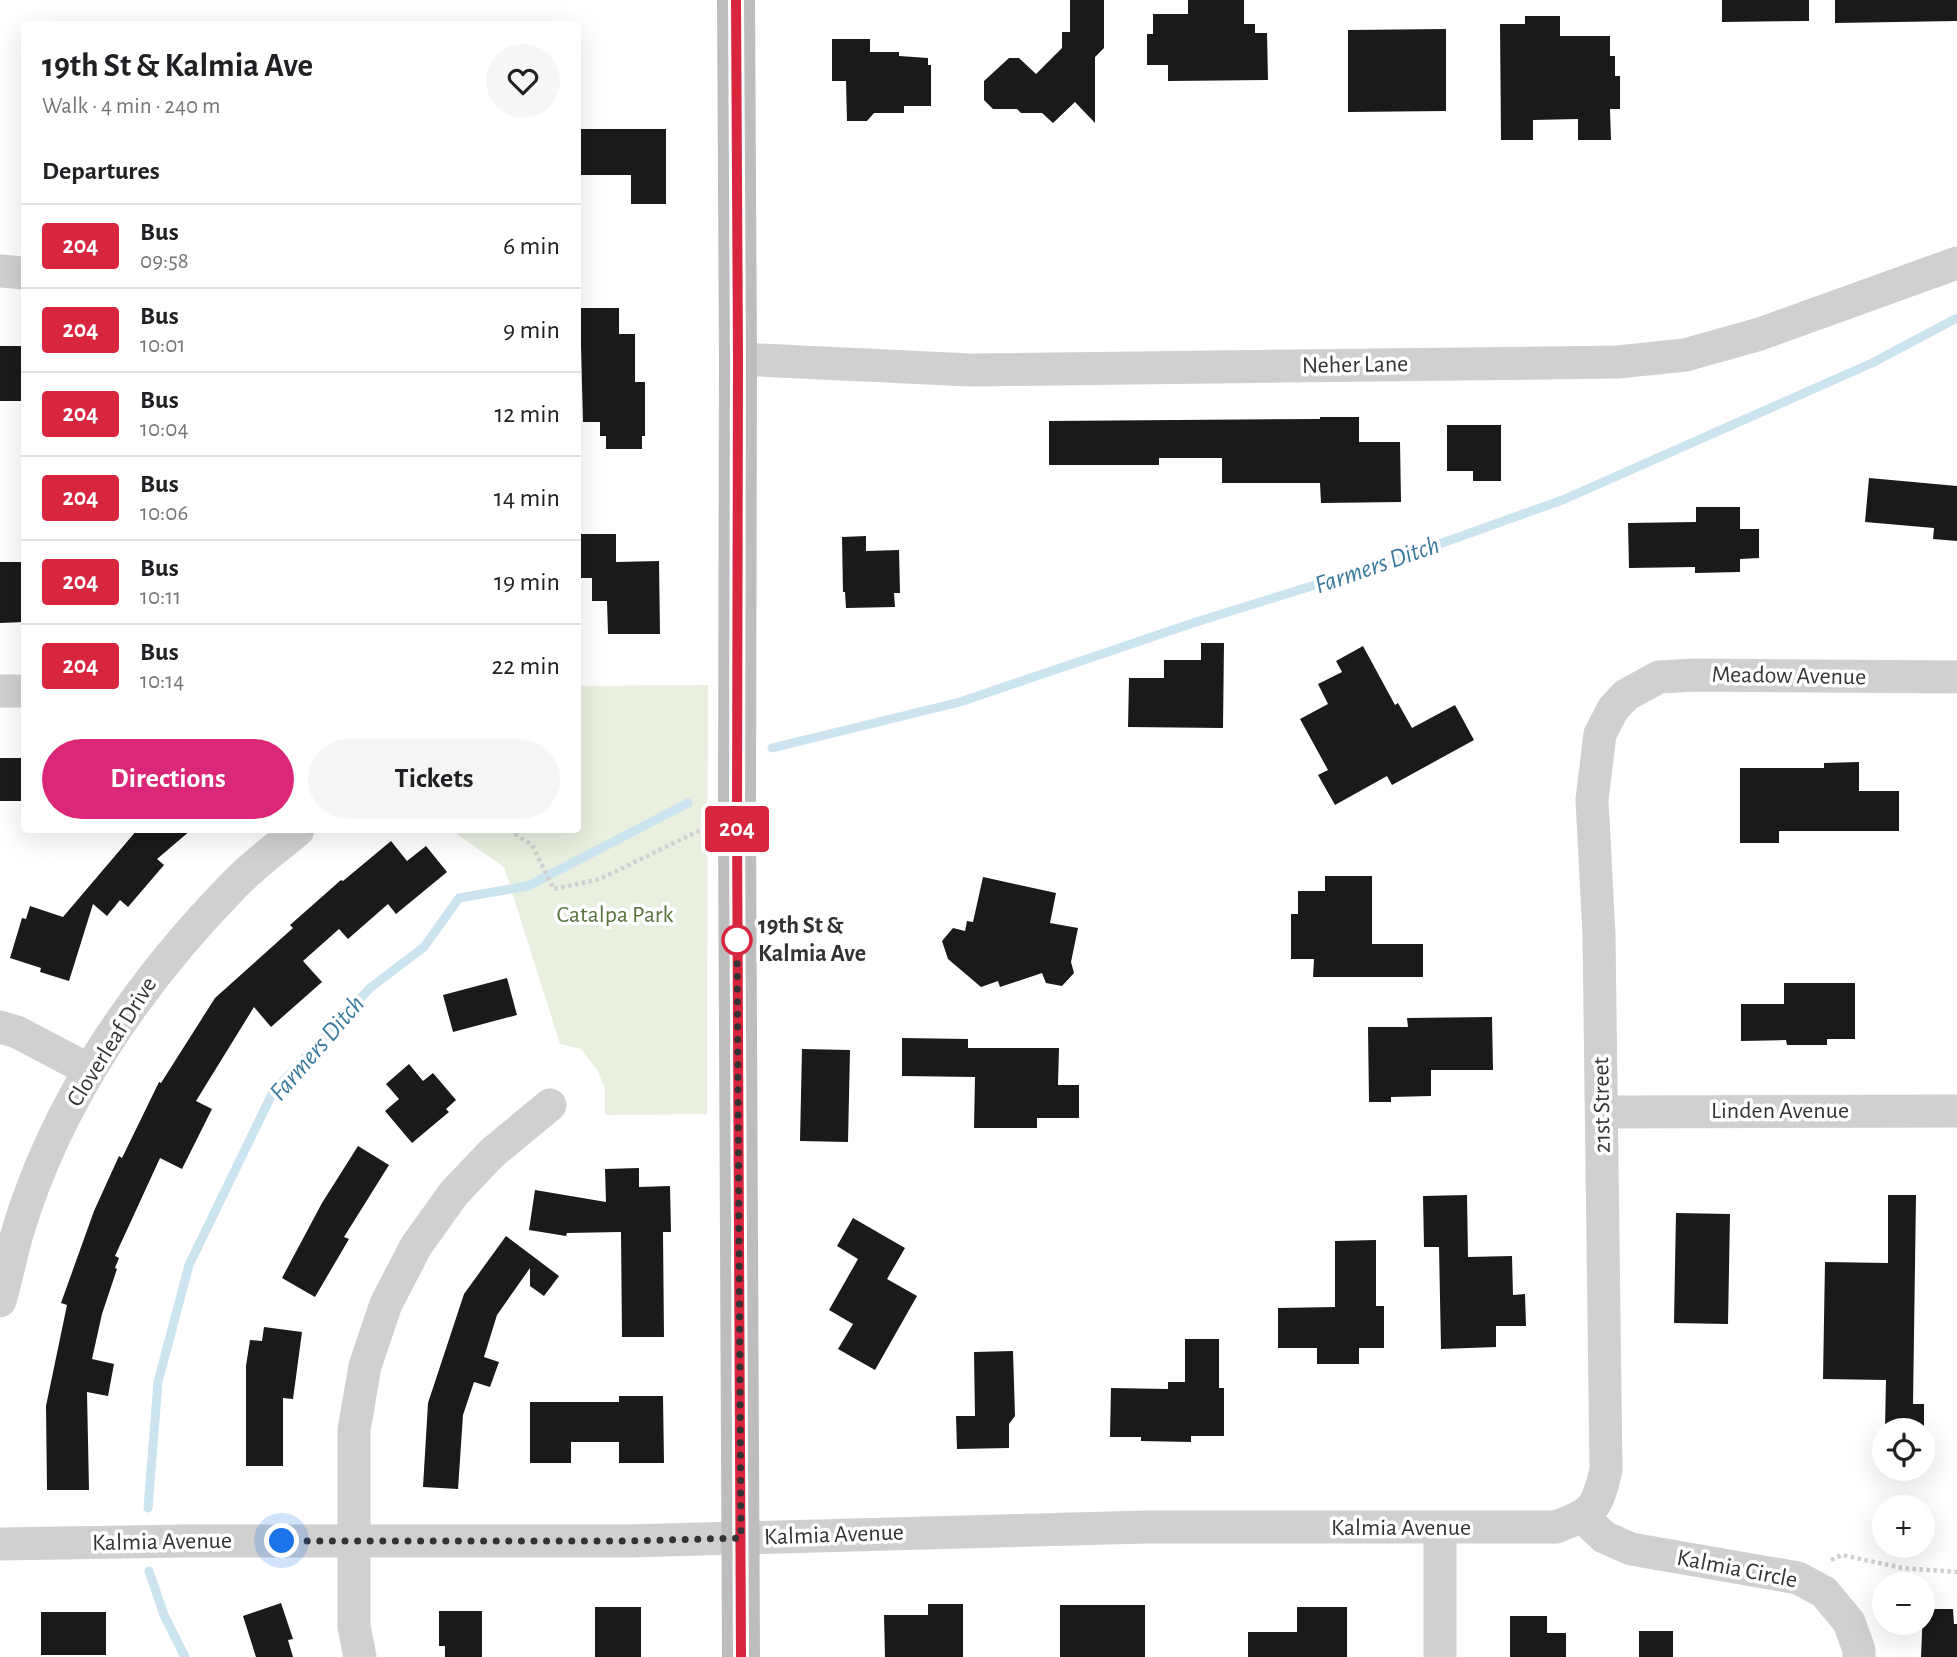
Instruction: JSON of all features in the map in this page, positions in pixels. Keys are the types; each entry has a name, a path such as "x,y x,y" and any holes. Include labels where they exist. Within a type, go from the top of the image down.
{"street":[{"path":"736,0 741,1657"},
{"name":"Neher Lane","path":"738,359 970,370 1618,362 1685,355 1760,334 1957,263"},
{"path":"0,271 21,273"},
{"name":"Meadow Avenue","path":"1626,695 1659,677 1695,675 1957,677"},
{"path":"0,691 21,691"},
{"name":"21st Street","path":"1583,1517 1599,1500 1606,1470 1603,1112 1599,935 1592,800 1600,734 1613,709 1626,695"},
{"name":"Cloverleaf Drive","path":"0,1301 18,1233 48,1151 89,1070 156,971 235,883 295,833"},
{"path":"0,1027 17,1032 89,1070"},
{"path":"360,1657 354,1626 354,1430 365,1366 386,1304 416,1246 454,1193 492,1153 550,1105"},
{"name":"Linden Avenue","path":"1603,1112 1957,1111"},
{"name":"Kalmia Avenue","path":"0,1544 614,1541 1147,1527 1556,1527 1583,1517"},
{"name":"Kalmia Circle","path":"1583,1517 1604,1537 1631,1549 1798,1578 1825,1592 1849,1622 1859,1657"},
{"path":"1440,1528 1440,1657"}],"path":[{"path":"514,833 532,845 554,889 600,879 696,832 737,821"},
{"path":"1798,1578 1842,1555 1902,1568 1957,1572"}],"green space":[{"name":"Catalpa Park","path":"708,685 707,1114 605,1115 605,1088 597,1070 581,1049 560,1044 504,867 455,833 581,833 581,686"}],"building":[{"path":"1070,0 1104,0 1104,48 1095,57 1095,123 1075,102 1053,123 1042,113 993,109 984,100 984,81 1009,58 1019,58 1036,74 1062,48 1062,32 1070,32"},
{"path":"1188,0 1244,0 1244,24 1255,24 1255,33 1267,33 1268,80 1168,81 1168,65 1147,65 1147,34 1153,34 1153,14 1188,14"},
{"path":"1722,0 1809,0 1809,21 1722,22"},
{"path":"1835,0 1957,0 1957,21 1835,23"},
{"path":"1525,16 1560,16 1560,36 1610,36 1610,56 1615,56 1615,76 1620,76 1620,109 1610,109 1611,140 1578,140 1578,119 1533,120 1533,140 1501,140 1500,24 1525,24"},
{"path":"1446,29 1446,111 1348,112 1348,30"},
{"path":"832,39 870,39 870,52 899,52 899,56 928,58 928,65 931,65 931,106 904,106 904,113 874,113 867,121 847,121 846,81 832,81"},
{"path":"581,129 666,129 666,204 631,204 631,175 581,175"},
{"path":"581,308 619,308 619,334 635,334 635,382 645,382 645,436 642,436 642,449 606,449 606,436 600,436 600,422 583,422"},
{"path":"0,346 21,346 21,401 0,401"},
{"path":"1359,417 1359,442 1400,442 1401,502 1321,503 1320,483 1222,483 1222,458 1159,458 1159,465 1049,465 1049,421"},
{"path":"1447,425 1501,425 1501,481 1473,481 1473,471 1447,471"},
{"path":"1869,478 1957,486 1957,541 1933,539 1934,528 1865,522"},
{"path":"1696,507 1740,507 1740,529 1759,529 1759,558 1740,559 1740,572 1695,573 1695,567 1629,568 1628,523 1696,522"},
{"path":"581,534 616,534 616,562 659,561 660,634 608,634 607,601 592,601 592,578 581,578"},
{"path":"866,536 866,551 899,550 900,593 894,593 895,607 846,608 842,537"},
{"path":"0,562 21,562 21,622 0,623"},
{"path":"1201,643 1224,643 1223,728 1128,727 1129,678 1164,678 1164,660 1201,660"},
{"path":"1363,646 1395,705 1398,703 1412,728 1455,705 1474,740 1392,785 1387,776 1335,805 1318,775 1328,770 1300,719 1328,704 1318,684 1342,672 1336,661"},
{"path":"0,758 21,758 21,801 0,801"},
{"path":"1859,762 1859,791 1899,791 1899,831 1779,831 1779,843 1740,843 1740,768 1824,768 1824,763"},
{"path":"134,833 187,833 157,859 164,865 128,907 120,900 107,916 93,904 69,981 40,972 41,968 10,958 22,918 26,919 30,906 63,917"},
{"path":"391,841 407,861 426,846 447,872 396,914 388,904 348,939 339,929 303,961 322,982 271,1027 254,1007 196,1101 212,1109 182,1169 160,1158 115,1256 119,1258 115,1268 117,1269 102,1314 92,1359 114,1364 108,1396 87,1392 89,1490 47,1490 46,1406 67,1305 61,1303 94,1211 119,1156 122,1158 159,1082 161,1083 215,998 293,928 290,925"},
{"path":"1325,876 1372,876 1372,944 1423,944 1423,977 1313,977 1314,959 1291,959 1291,914 1298,914 1298,891 1325,891"},
{"path":"983,877 1056,893 1050,923 1078,928 1071,962 1074,973 1062,986 1046,983 1042,973 1000,987 998,981 981,987 948,959 942,941 953,928 965,931 967,921 973,922"},
{"path":"507,978 517,1015 453,1032 443,995"},
{"path":"1784,983 1855,983 1855,1039 1827,1039 1827,1045 1787,1045 1786,1040 1741,1041 1741,1004 1784,1004"},
{"path":"1492,1017 1493,1070 1431,1070 1431,1096 1391,1097 1391,1102 1369,1102 1368,1027 1408,1027 1407,1018"},
{"path":"902,1038 968,1039 968,1048 1059,1048 1058,1085 1079,1085 1079,1118 1037,1118 1037,1128 974,1128 975,1077 902,1076"},
{"path":"802,1049 850,1050 848,1142 800,1141"},
{"path":"409,1064 423,1081 433,1073 456,1100 446,1109 449,1112 412,1143 385,1111 399,1099 386,1084"},
{"path":"358,1146 389,1165 344,1237 349,1239 315,1297 282,1278 322,1203"},
{"path":"639,1168 639,1187 670,1186 671,1232 663,1232 664,1337 622,1337 621,1232 567,1233 566,1236 529,1230 535,1190 606,1202 605,1169"},
{"path":"1467,1195 1468,1257 1512,1256 1513,1295 1525,1294 1526,1326 1496,1326 1496,1347 1441,1349 1439,1247 1424,1247 1423,1196"},
{"path":"1888,1195 1916,1195 1913,1404 1924,1404 1924,1418 1885,1418 1886,1380 1823,1379 1825,1262 1888,1263"},
{"path":"1676,1213 1730,1214 1728,1324 1674,1323"},
{"path":"853,1218 905,1248 887,1279 917,1296 875,1370 838,1349 853,1324 829,1310 858,1259 837,1246"},
{"path":"506,1236 559,1276 544,1296 530,1286 530,1268 497,1315 484,1357 499,1362 490,1387 474,1382 463,1415 458,1489 423,1487 428,1403 464,1294"},
{"path":"1376,1240 1376,1306 1384,1306 1384,1348 1359,1348 1359,1364 1317,1364 1317,1348 1278,1348 1278,1308 1335,1307 1335,1241"},
{"path":"264,1327 302,1332 293,1399 283,1398 283,1466 246,1466 246,1366 250,1340 262,1341"},
{"path":"1185,1339 1219,1339 1219,1388 1224,1388 1224,1436 1191,1436 1191,1442 1110,1437 1111,1388 1168,1389 1168,1382 1185,1382"},
{"path":"1013,1351 1015,1416 1009,1424 1009,1448 957,1449 956,1416 975,1416 974,1352"},
{"path":"619,1396 663,1396 664,1463 619,1463 619,1442 571,1442 571,1463 530,1463 530,1402 619,1402"},
{"path":"281,1603 293,1639 288,1640 293,1657 256,1657 243,1616"},
{"path":"928,1604 963,1604 963,1657 885,1657 884,1615 928,1615"},
{"path":"1060,1605 1145,1605 1145,1657 1060,1657"},
{"path":"595,1607 641,1607 641,1657 595,1657"},
{"path":"1297,1607 1347,1607 1347,1657 1248,1657 1248,1632 1297,1632"},
{"path":"1935,1609 1953,1609 1954,1624 1957,1624 1957,1657 1921,1657 1922,1635 1935,1635"},
{"path":"439,1611 482,1611 482,1657 445,1657 445,1646 439,1646"},
{"path":"41,1612 106,1612 106,1655 41,1655"},
{"path":"1510,1616 1547,1616 1547,1633 1566,1633 1566,1657 1510,1657"},
{"path":"1639,1631 1673,1631 1673,1657 1639,1657"}],"waterway":[{"name":"Farmers Ditch","path":"772,748 960,702 1196,622 1389,562 1565,499 1872,363 1957,318"},
{"name":"Farmers Ditch","path":"148,1508 158,1382 189,1265 273,1092 370,988 424,947 459,898 528,886 688,803"},
{"name":"Farmers Ditch","path":"149,1571 164,1615 185,1657"}],"bus line":[{"name":"204","path":"736,0 741,1657"}],"place":[{"name":"19th St & Kalmia Ave","path":"737,940"}],"route":[{"path":"282,1541 628,1541 741,1538 737,940"}]}
